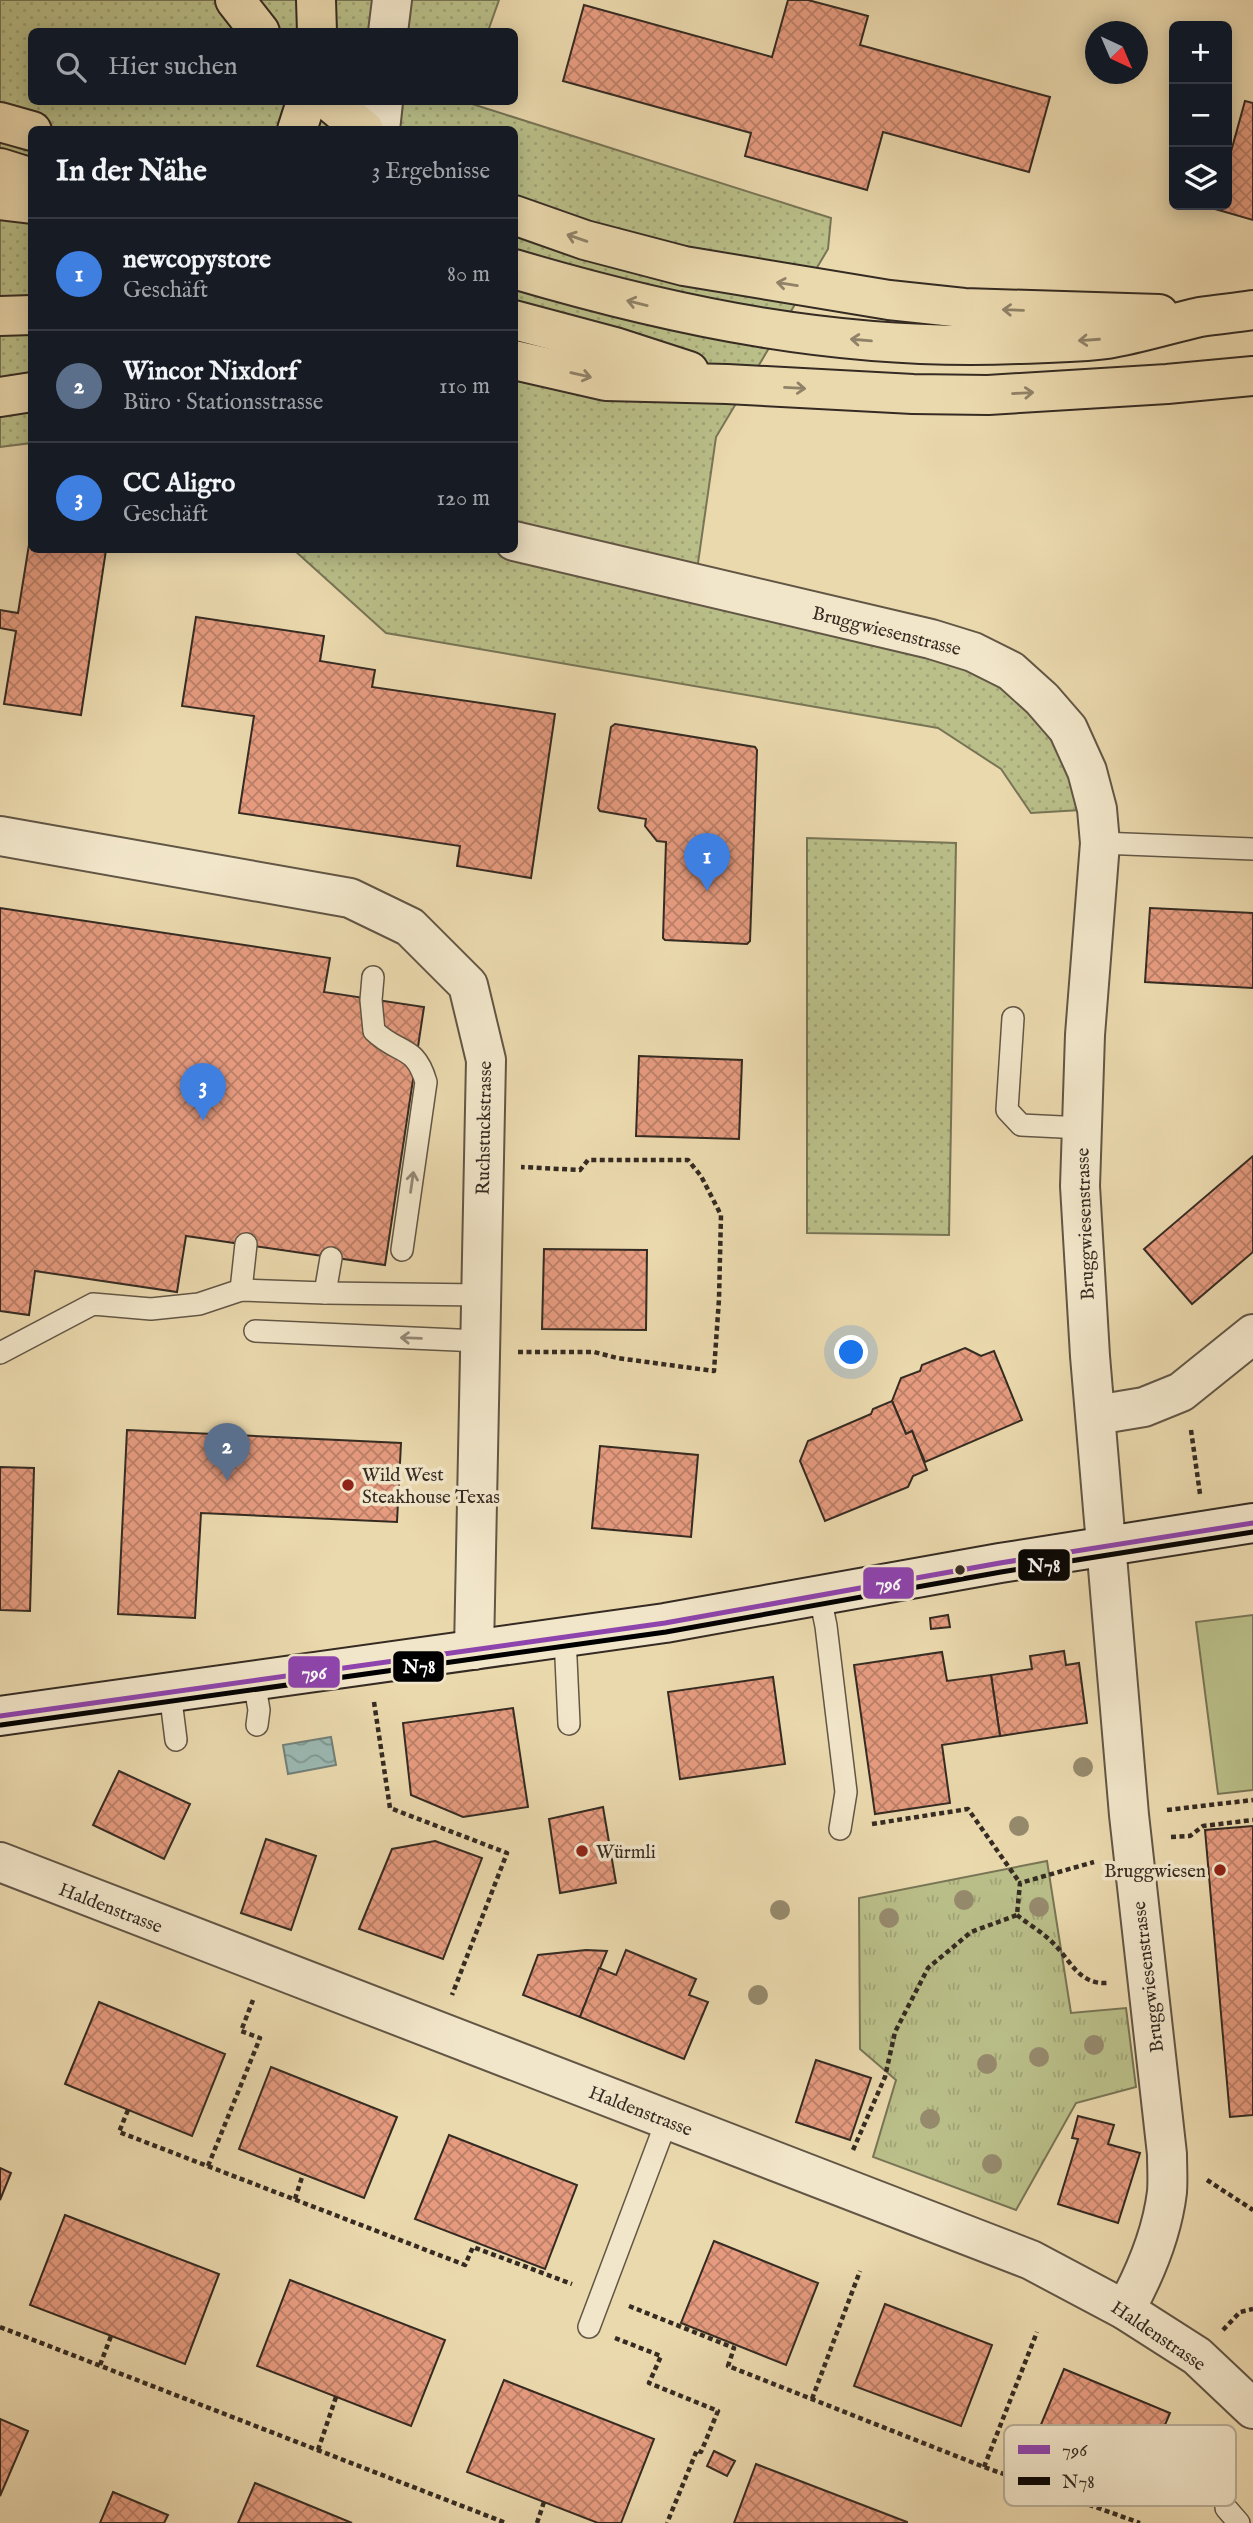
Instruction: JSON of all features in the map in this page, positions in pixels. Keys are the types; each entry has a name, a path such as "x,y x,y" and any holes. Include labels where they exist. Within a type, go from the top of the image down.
{"highway":[{"path":"235,0 257,28"},
{"path":"298,126 305,105"},
{"path":"334,105 359,126"},
{"path":"0,122 28,130"},
{"path":"0,168 28,177"},
{"path":"0,200 28,204"},
{"path":"518,216 585,240 672,263 889,300 964,308 1104,311 1203,317"},
{"path":"518,270 689,315 774,331 861,341 987,345 1106,339 1203,317 1253,310"},
{"path":"0,316 28,316"},
{"path":"518,321 615,347 727,384"},
{"path":"518,361 606,381 727,384 913,394 988,395 1253,376"},
{"path":"0,397 28,393"}],"street":[{"path":"380,126 383,105"},
{"name":"Bruggwiesenstrasse","path":"518,542 931,639 973,652 1011,671 1042,699 1068,729 1087,771 1097,809 1100,843 1085,1035 1080,1186 1090,1356 1131,1835 1167,2154 1167,2190 1161,2223 1137,2288 1125,2310"},
{"name":"Ruchstuckstrasse","path":"0,836 350,898 410,927 468,985 486,1060 474,1650"},
{"path":"1096,1415 1144,1407 1181,1392 1253,1334"},
{"path":"0,1716 565,1637 820,1597 1000,1563 1253,1523"},
{"name":"Haldenstrasse","path":"0,1862 1031,2260 1125,2310 1197,2356 1253,2409"}],"lane":[{"path":"1100,843 1253,849"},
{"path":"373,978 371,1000 374,1031 386,1042 410,1052 421,1065 426,1082 402,1250"},
{"path":"1013,1018 1007,1110 1021,1125 1082,1128"},
{"path":"241,1290 246,1244"},
{"path":"325,1293 331,1258"},
{"path":"0,1353 93,1304 151,1309 199,1304 241,1290 480,1295"},
{"path":"256,1331 479,1346"},
{"path":"820,1597 826,1626 846,1792 840,1829"},
{"path":"565,1637 569,1724"},
{"path":"254,1681 259,1710 257,1725"},
{"path":"170,1692 176,1740"},
{"path":"589,2327 667,2120"}],"path":[{"path":"479,1346 594,1352 617,1358 714,1371 720,1287 721,1215 701,1176 688,1160 588,1160 580,1170 483,1165"},
{"path":"1190,1427 1200,1494 1206,1498"},
{"path":"372,1694 390,1808 506,1853 451,1999"},
{"path":"1020,1883 1131,1835 1253,1800"},
{"path":"840,1829 968,1809 1020,1883 1017,1915"},
{"path":"1131,1835 1190,1836 1203,1826 1253,1820"},
{"path":"1017,1915 1052,1942 1082,1977 1096,1984 1147,1981"},
{"path":"851,2156 884,2077 895,2032 928,1968 971,1932 1017,1915"},
{"path":"208,2166 260,2038 241,2031 254,1995"},
{"path":"128,2110 120,2132 465,2265 474,2245 731,2345 734,2348 728,2366 1004,2474"},
{"path":"295,2199 303,2174"},
{"path":"1198,2174 1253,2210"},
{"path":"812,2399 860,2271"},
{"path":"1222,2331 1240,2312 1253,2309"},
{"path":"0,2326 506,2523"},
{"path":"984,2467 1037,2332"},
{"path":"100,2365 111,2336"},
{"path":"645,2350 661,2356 649,2383 718,2411 701,2452 697,2451 667,2523"},
{"path":"318,2450 337,2397"},
{"path":"537,2523 544,2502"},
{"path":"1093,2506 1140,2523"}],"green space":[{"path":"0,0 499,0 489,28 28,28 28,105 475,105 831,218 828,249 716,437 695,584 1011,671 1097,809 1031,813 1001,769 938,728 386,633 297,553 518,553 518,126 28,126 28,443 0,447"},
{"path":"807,838 956,843 949,1235 807,1233"},
{"path":"1253,1615 1253,1790 1218,1794 1196,1622"},
{"path":"1047,1861 1071,2013 1126,2008 1136,2087 1076,2103 1016,2210 873,2157 896,2080 860,2049 859,1898"}],"water":[{"path":"331,1737 336,1765 288,1774 283,1745"}],"building":[{"path":"788,0 808,0 868,16 860,45 1050,97 1029,172 883,132 867,190 745,156 751,133 563,81 584,5 772,57"},
{"path":"1245,101 1253,103 1253,220 1218,210 1232,210 1232,148"},
{"path":"28,551 28,553 106,553 81,715 4,704 16,631 0,628 0,610 18,613"},
{"path":"196,617 324,636 320,661 375,670 372,687 555,714 531,878 457,866 460,846 239,813 254,716 182,706"},
{"path":"615,724 755,747 757,750 750,941 747,944 663,938 666,842 657,841 645,826 646,819 600,811 598,808 611,727"},
{"path":"0,908 330,958 324,992 424,1007 385,1265 186,1236 177,1292 35,1271 29,1315 0,1311"},
{"path":"1150,908 1253,913 1253,988 1145,982"},
{"path":"639,1056 742,1060 739,1139 636,1136"},
{"path":"1253,1156 1253,1252 1192,1304 1144,1249"},
{"path":"544,1249 647,1250 646,1330 542,1329"},
{"path":"965,1348 981,1356 994,1351 1022,1420 925,1462 912,1431 906,1434 892,1401 901,1378 920,1371 922,1365"},
{"path":"892,1401 906,1434 912,1431 927,1470 913,1476 908,1487 825,1521 800,1461 808,1441 871,1414 873,1409"},
{"path":"127,1430 401,1443 397,1522 201,1513 195,1618 118,1614"},
{"path":"600,1446 698,1455 691,1537 592,1528"},
{"path":"0,1467 34,1468 30,1611 0,1610"},
{"path":"948,1615 950,1627 931,1629 930,1618"},
{"path":"1064,1651 1066,1665 1079,1663 1087,1723 1000,1736 991,1675 1032,1669 1030,1656"},
{"path":"942,1652 947,1681 991,1675 1000,1736 942,1745 950,1803 875,1814 854,1665"},
{"path":"773,1677 785,1764 680,1779 668,1692"},
{"path":"513,1708 528,1807 463,1817 411,1795 403,1723"},
{"path":"119,1771 190,1804 164,1859 93,1825"},
{"name":"Würmli","path":"603,1807 616,1883 560,1893 549,1819"},
{"path":"1253,1826 1253,2115 1230,2117 1205,1830"},
{"path":"266,1839 316,1856 291,1930 241,1913"},
{"path":"435,1841 482,1858 443,1959 359,1929 392,1849"},
{"path":"586,1950 607,1951 580,2017 523,1995 538,1955"},
{"path":"626,1950 696,1979 689,1995 708,2002 684,2059 580,2017 599,1968 616,1975"},
{"path":"99,2002 225,2054 192,2136 65,2084"},
{"path":"816,2060 871,2078 850,2140 796,2122"},
{"path":"271,2067 397,2117 364,2198 239,2149"},
{"path":"1078,2116 1114,2125 1108,2144 1140,2153 1118,2223 1058,2204 1078,2139 1072,2138"},
{"path":"449,2135 577,2185 545,2269 415,2219"},
{"path":"0,2168 11,2173 0,2200"},
{"path":"65,2215 219,2274 185,2364 30,2305"},
{"path":"714,2241 818,2283 786,2365 681,2323"},
{"path":"290,2280 445,2340 411,2426 257,2366"},
{"path":"885,2304 992,2345 961,2426 854,2386"},
{"path":"1064,2369 1170,2413 1165,2425 1041,2425"},
{"path":"504,2380 654,2439 621,2523 598,2523 467,2472"},
{"path":"0,2419 28,2431 0,2496"},
{"path":"714,2451 735,2461 727,2476 707,2466"},
{"path":"756,2464 907,2522 907,2523 734,2523"},
{"path":"255,2483 352,2523 238,2523"},
{"path":"113,2492 168,2515 164,2523 100,2523"}],"transit line":[{"name":"796","path":"0,1716 665,1623 1000,1563 1253,1523"},
{"name":"N78","path":"1,1725 666,1632 1001,1572 1253,1532"}],"place":[{"name":"newcopystore","path":"707,891"},
{"name":"CC Aligro","path":"203,1121"},
{"name":"Wincor Nixdorf","path":"227,1481"},
{"name":"Wild West Steakhouse Texas","path":"348,1485"},
{"name":"Würmli","path":"582,1851"},
{"name":"Bruggwiesen","path":"1220,1870"}]}
